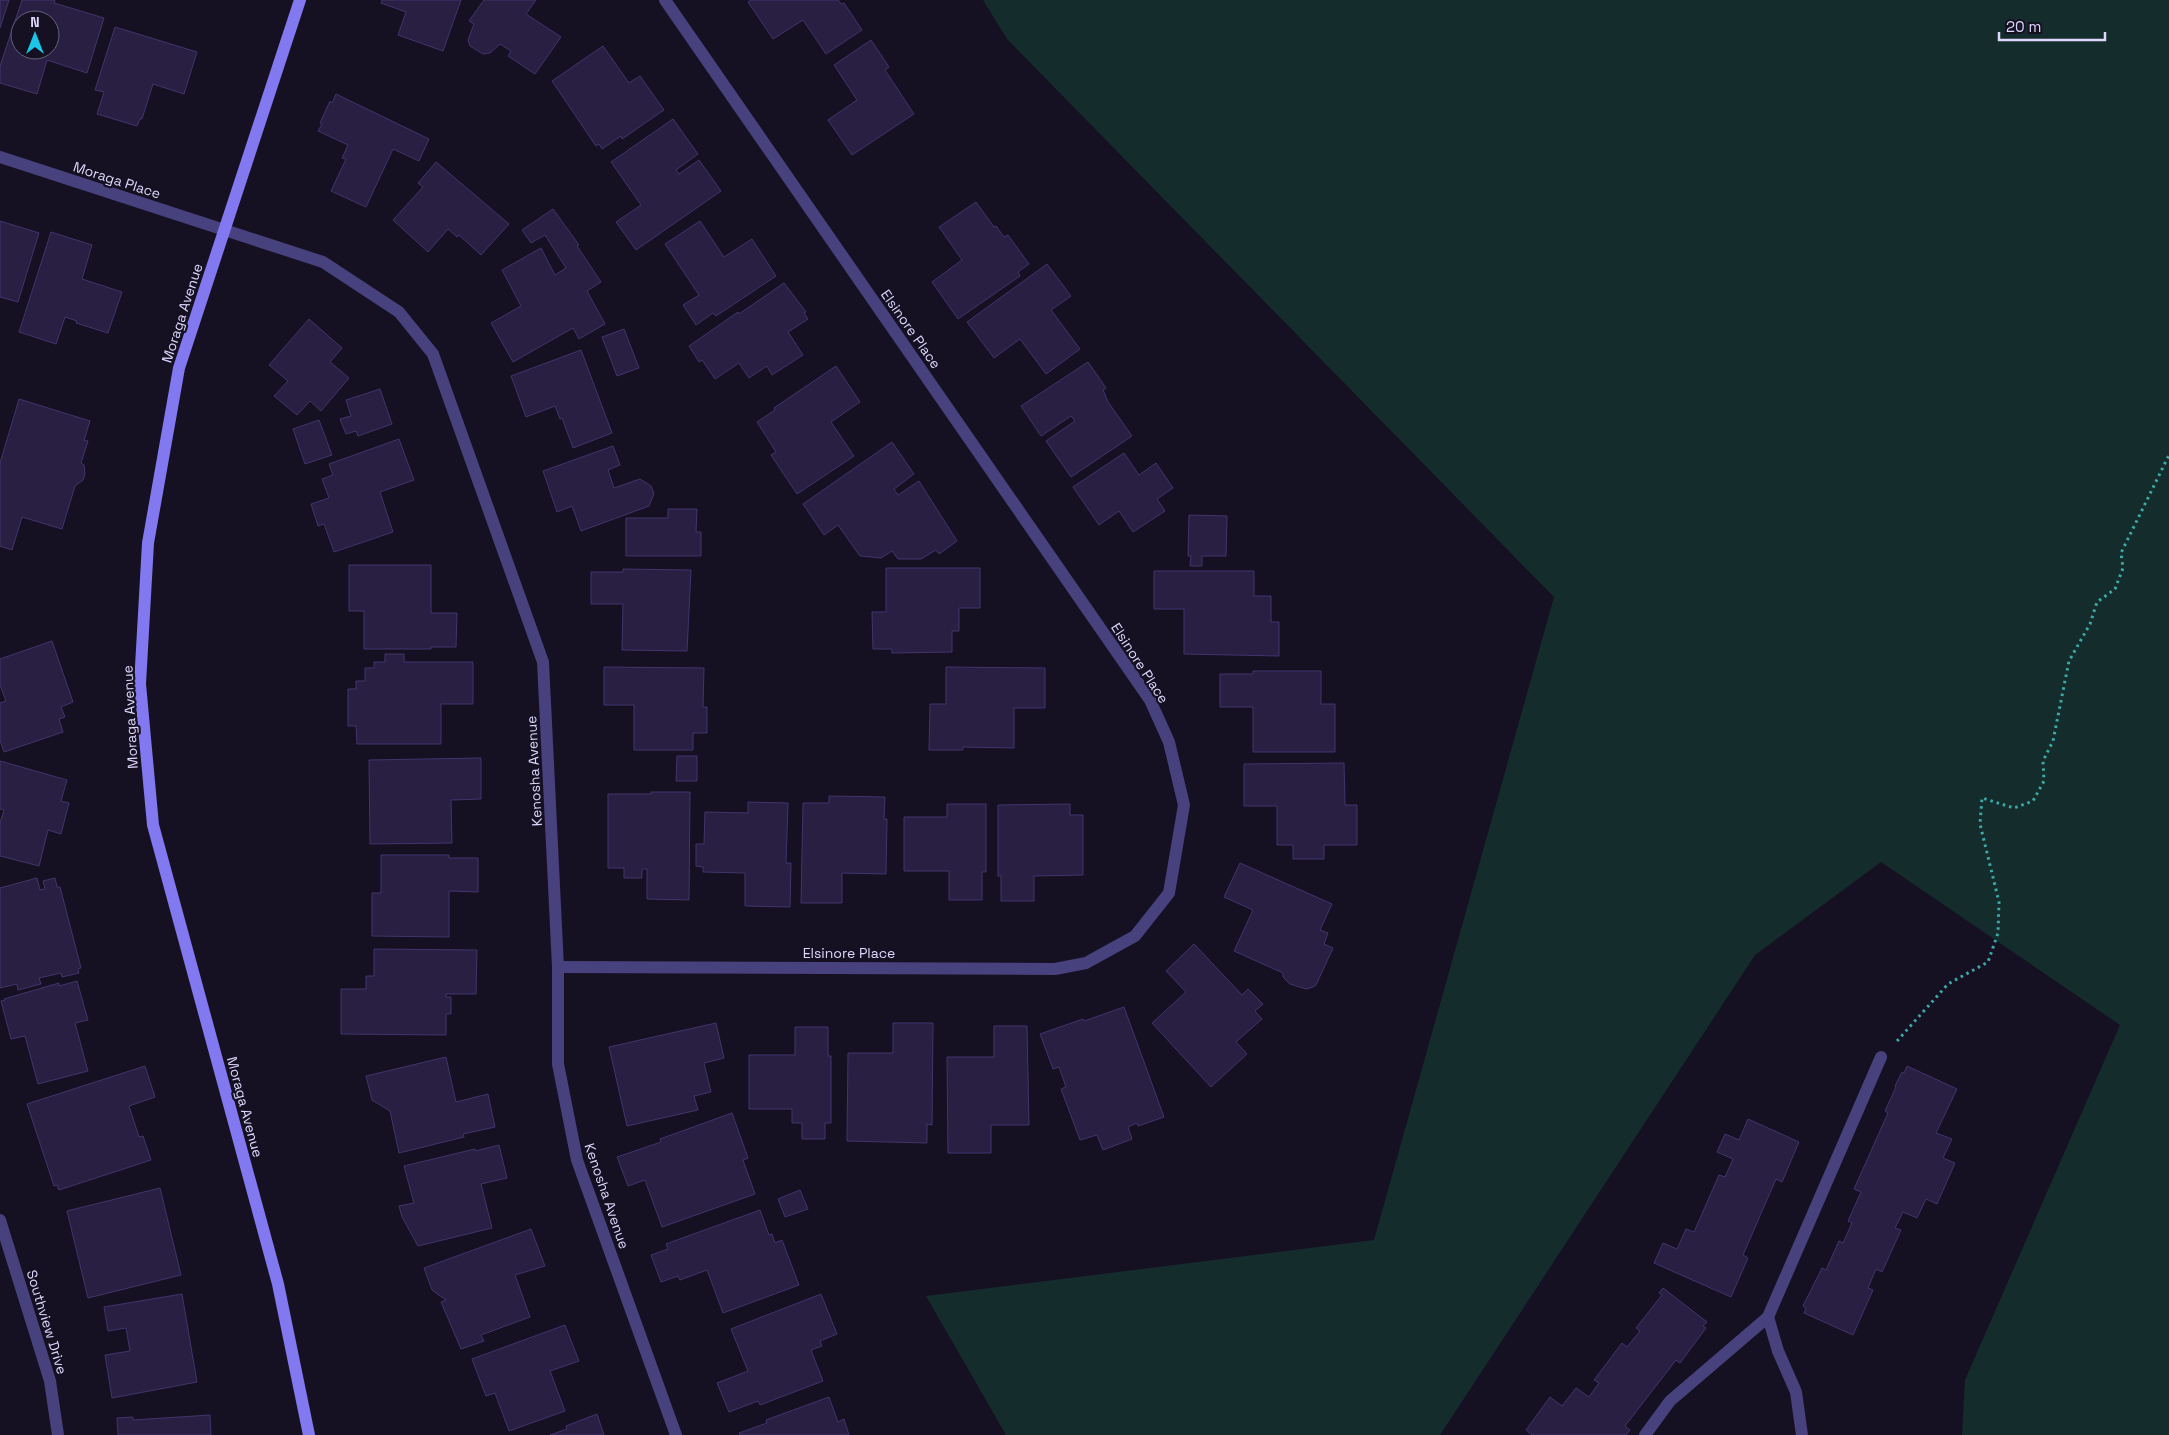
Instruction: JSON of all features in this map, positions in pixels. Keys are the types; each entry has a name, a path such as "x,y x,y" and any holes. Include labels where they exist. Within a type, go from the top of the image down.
{"main road":[{"name":"Moraga Avenue","path":"300,0 179,368 148,543 140,684 153,826 278,1284 308,1435"}],"street":[{"name":"Elsinore Place","path":"558,967 1055,969 1086,963 1135,936 1169,893 1184,806 1169,742 1150,700 665,0"},
{"name":"Moraga Place","path":"0,158 225,230"},
{"name":"Kenosha Avenue","path":"225,230 323,262 399,312 433,354 543,662 558,967 558,1064 577,1160 676,1435"},
{"path":"1645,1435 1670,1401 1768,1317 1881,1057"},
{"name":"Southview Drive","path":"0,1220 50,1380 58,1435"},
{"path":"1768,1317 1778,1351 1796,1392 1802,1435"}],"path":[{"path":"1881,1057 1948,984 1988,962 1998,933 1999,902 1980,824 1982,798 2014,808 2033,801 2044,781 2044,761 2053,741 2069,661 2090,624 2097,602 2114,589 2124,568 2121,553 2169,455"}],"green space":[{"path":"983,0 2169,0 2169,1435 1962,1435 1965,1380 2120,1025 1881,862 1755,955 1440,1435 1006,1435 926,1296 1374,1240 1554,597 1007,39"}],"building":[{"path":"0,0 9,0 0,28"},
{"path":"22,0 55,0 54,3 104,18 87,73 47,60 60,60 60,10 19,10"},
{"path":"382,0 461,0 443,51 398,35 406,12 381,3"},
{"path":"484,0 536,0 526,14 561,37 535,74 508,56 511,51 500,44 490,53 483,54 470,46 468,40 474,24 469,21"},
{"path":"751,0 838,0 841,4 844,3 862,30 826,54 803,20 773,39 748,2"},
{"path":"115,27 197,52 184,94 153,84 142,119 140,119 137,126 97,114 104,92 95,90"},
{"path":"10,36 10,60 47,60 37,94 0,83 0,66"},
{"path":"871,40 889,67 885,70 914,114 852,155 828,120 857,100 834,65"},
{"path":"603,46 629,83 640,76 664,110 622,139 621,136 602,149 599,144 596,146 552,81"},
{"path":"336,94 429,139 419,161 393,149 366,207 331,191 346,159 342,158 348,145 318,131 330,101 332,103"},
{"path":"673,119 698,154 676,170 679,174 699,160 721,191 636,250 616,222 641,205 611,162"},
{"path":"436,162 509,224 481,255 459,235 457,237 448,229 428,252 393,220 423,187 418,183"},
{"path":"976,202 994,227 996,226 1004,237 1008,235 1029,264 1018,272 1020,276 958,319 932,282 962,260 939,227"},
{"path":"553,209 579,245 577,246 601,282 587,291 605,324 579,339 573,328 513,362 491,323 521,306 502,270 541,248 555,275 566,268 545,235 531,243 522,230"},
{"path":"0,221 39,233 18,302 0,297"},
{"path":"700,221 724,257 752,239 776,276 716,316 713,313 696,325 683,305 699,295 665,244"},
{"path":"51,232 92,245 82,279 122,292 108,333 76,323 77,321 65,317 56,344 19,332"},
{"path":"1047,264 1071,296 1051,310 1080,349 1046,374 1020,339 994,358 967,322"},
{"path":"784,283 806,312 804,313 808,319 788,332 803,355 772,375 767,366 749,378 739,363 715,379 702,360 699,362 689,346"},
{"path":"309,319 342,348 330,362 349,378 321,411 310,401 297,415 274,396 288,381 269,365"},
{"path":"624,329 639,368 617,376 602,337"},
{"path":"581,350 612,433 573,448 562,418 560,419 555,406 526,417 511,376"},
{"path":"1088,362 1106,388 1103,390 1108,402 1132,436 1071,477 1046,441 1075,421 1071,416 1041,436 1021,406"},
{"path":"836,366 860,402 831,422 854,456 797,494 771,455 776,452 757,422 775,410 774,408"},
{"path":"380,389 392,424 358,436 356,431 346,434 340,419 351,416 346,400"},
{"path":"19,399 90,421 84,440 88,441 81,463 84,465 85,474 83,480 75,486 62,529 22,517 12,550 0,546 0,463"},
{"path":"319,420 332,455 305,464 293,429"},
{"path":"399,439 414,480 380,492 393,532 334,552 324,524 318,526 311,504 329,498 322,479 333,475 329,464"},
{"path":"892,442 914,474 894,489 898,495 919,481 957,541 939,554 936,550 921,559 898,559 892,551 881,558 860,556 838,525 824,535 803,504"},
{"path":"613,446 620,465 608,470 614,488 640,479 651,486 654,494 649,506 581,531 572,506 557,512 543,471"},
{"path":"1124,453 1139,475 1156,463 1173,488 1157,499 1165,511 1133,532 1119,511 1099,525 1073,487"},
{"path":"668,509 697,509 696,532 701,532 701,556 626,556 626,518 668,518"},
{"path":"1189,515 1227,516 1226,556 1202,556 1202,566 1190,566 1191,556 1188,556"},
{"path":"349,565 431,565 431,613 457,613 456,647 364,649 364,611 349,611"},
{"path":"886,568 980,568 980,608 959,608 959,631 952,631 952,652 892,653 892,649 873,649 872,612 886,612"},
{"path":"623,569 691,570 687,651 622,650 623,604 591,604 591,572 623,572"},
{"path":"1154,571 1254,571 1254,596 1271,596 1271,622 1279,622 1279,656 1184,654 1184,609 1154,609"},
{"path":"52,641 73,702 61,707 65,717 59,719 63,732 4,752 0,740 0,703 6,701 0,685 0,659"},
{"path":"385,654 404,654 404,662 473,662 473,704 441,704 441,744 357,744 356,726 348,726 348,689 356,689 356,681 365,681 365,668 374,668 374,662 385,662"},
{"path":"604,667 704,668 703,707 707,707 707,733 693,733 693,750 634,750 634,705 604,705"},
{"path":"946,667 1045,668 1045,708 1014,708 1014,748 963,747 963,750 929,750 930,704 946,704"},
{"path":"1253,671 1321,671 1321,704 1335,704 1335,752 1253,752 1253,707 1220,707 1220,674 1253,674"},
{"path":"677,756 697,756 697,781 676,781"},
{"path":"481,758 481,799 451,800 452,843 370,844 369,760"},
{"path":"0,761 67,780 61,801 69,803 61,834 48,830 39,866 0,856 0,823 4,810 0,809"},
{"path":"1344,763 1345,805 1357,805 1357,845 1324,845 1324,859 1293,859 1293,845 1277,845 1277,806 1244,806 1244,764"},
{"path":"651,792 690,792 689,900 647,899 647,869 642,869 642,878 624,878 624,868 608,868 608,794 651,794"},
{"path":"829,796 885,797 884,819 887,819 886,874 842,873 842,903 801,903 803,803 829,803"},
{"path":"748,802 788,803 786,863 791,863 790,907 745,906 745,873 703,872 703,867 696,866 696,844 704,844 705,812 748,813"},
{"path":"947,804 986,804 986,872 982,872 982,900 949,900 949,871 904,871 904,817 947,817"},
{"path":"1070,804 1070,815 1083,815 1083,875 1034,876 1034,901 1001,901 1001,876 998,876 998,805"},
{"path":"381,855 449,855 449,858 478,858 478,892 449,891 449,937 372,936 372,893 381,893"},
{"path":"1240,863 1332,904 1320,930 1328,933 1324,944 1333,948 1316,985 1313,987 1306,989 1290,984 1283,977 1283,973 1234,951 1253,910 1224,897"},
{"path":"37,878 40,890 45,889 43,881 55,878 57,887 60,887 81,968 78,969 79,973 62,977 61,973 39,978 41,984 18,990 17,984 0,988 0,888"},
{"path":"1194,944 1242,995 1248,989 1263,1004 1255,1011 1262,1019 1236,1042 1247,1054 1211,1087 1152,1023 1186,992 1166,971"},
{"path":"374,949 477,950 476,994 446,994 446,997 451,997 451,1014 446,1014 446,1035 341,1034 341,989 366,989 366,976 374,976"},
{"path":"77,981 88,1020 75,1023 88,1071 38,1084 25,1036 11,1039 1,1001 59,983 59,986"},
{"path":"1124,1007 1164,1117 1138,1126 1137,1123 1128,1127 1132,1139 1103,1150 1097,1135 1080,1140 1061,1089 1066,1087 1059,1067 1053,1069 1040,1034"},
{"path":"716,1023 724,1058 704,1063 711,1092 694,1096 698,1110 627,1126 609,1047"},
{"path":"893,1023 933,1023 932,1125 927,1124 927,1143 847,1141 848,1053 893,1053"},
{"path":"994,1026 1027,1026 1029,1125 991,1125 991,1153 948,1153 947,1057 994,1057"},
{"path":"795,1027 828,1027 828,1056 831,1056 831,1123 825,1123 825,1139 802,1139 802,1123 792,1123 792,1109 749,1109 749,1055 795,1055"},
{"path":"446,1057 456,1102 488,1094 495,1127 463,1134 464,1137 399,1153 390,1111 372,1100 366,1076"},
{"path":"145,1066 155,1097 129,1106 139,1137 143,1136 151,1160 59,1190 57,1185 54,1186 27,1104"},
{"path":"1907,1066 1957,1089 1936,1133 1952,1139 1943,1158 1955,1163 1937,1204 1926,1199 1917,1218 1903,1212 1895,1228 1901,1230 1882,1272 1876,1269 1868,1288 1873,1290 1853,1335 1804,1313 1806,1308 1803,1306 1822,1268 1826,1270 1839,1241 1843,1243 1852,1223 1848,1221 1861,1192 1854,1189 1888,1113 1885,1111 1895,1086"},
{"path":"732,1113 748,1158 743,1160 755,1194 662,1227 645,1180 628,1186 617,1157 661,1142 660,1139"},
{"path":"1748,1119 1799,1142 1782,1182 1776,1179 1743,1255 1748,1258 1731,1297 1654,1263 1663,1243 1677,1249 1686,1229 1694,1232 1719,1175 1725,1177 1733,1159 1717,1152 1725,1134 1739,1140"},
{"path":"499,1145 507,1178 481,1184 492,1228 418,1246 402,1217 399,1206 414,1203 404,1166"},
{"path":"160,1188 181,1275 88,1298 67,1211"},
{"path":"800,1190 808,1209 785,1217 778,1199"},
{"path":"760,1210 769,1235 772,1234 775,1243 782,1240 799,1285 723,1313 707,1270 680,1280 678,1276 661,1282 651,1255 668,1249 666,1244"},
{"path":"531,1229 545,1266 515,1275 530,1317 481,1335 484,1341 461,1349 441,1302 446,1300 432,1290 424,1268"},
{"path":"1663,1288 1707,1322 1703,1326 1706,1328 1680,1363 1676,1360 1625,1426 1630,1430 1626,1435 1532,1435 1526,1430 1550,1397 1562,1406 1576,1388 1589,1397 1599,1383 1594,1380 1622,1343 1627,1347 1640,1331 1636,1328 1662,1295 1659,1293"},
{"path":"182,1294 197,1382 112,1398 105,1355 130,1351 126,1328 108,1331 104,1307"},
{"path":"821,1294 837,1334 820,1341 822,1346 811,1350 823,1381 760,1405 758,1401 729,1412 717,1383 748,1371 731,1329"},
{"path":"565,1325 579,1361 550,1371 565,1411 509,1431 495,1393 486,1396 472,1359"},
{"path":"829,1397 838,1422 844,1419 849,1435 740,1435 739,1433 767,1423 766,1420"},
{"path":"597,1414 604,1435 550,1435 567,1429 566,1426"},
{"path":"210,1415 211,1435 118,1435 117,1418 133,1417 133,1420"}]}
